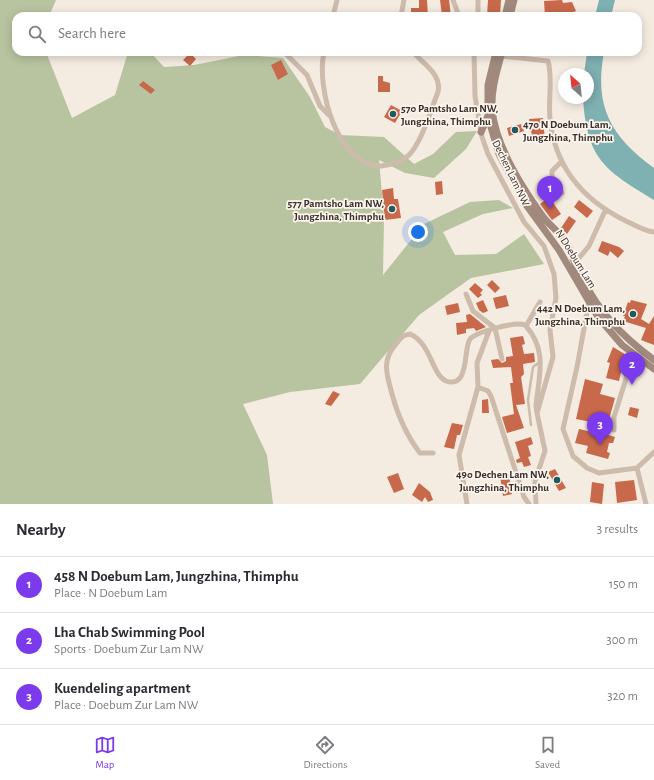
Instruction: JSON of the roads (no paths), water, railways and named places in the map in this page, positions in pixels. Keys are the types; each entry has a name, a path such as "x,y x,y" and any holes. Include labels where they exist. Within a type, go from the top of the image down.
{"main road":[{"path":"506,12 509,0"},
{"path":"511,12 514,0"},
{"name":"N Doebum Lam","path":"499,56 488,85 488,117 495,143 514,182 527,206 559,250 569,269 604,325 635,356 654,369"},
{"name":"N Doebum Lam","path":"499,56 494,82 492,108 499,138 521,182 547,222 566,242 592,297 604,314 623,336 654,360"},
{"path":"481,132 488,117"}],"street":[{"path":"334,12 337,0"},
{"path":"402,12 404,0"},
{"path":"453,0 458,12"},
{"path":"478,0 478,12"},
{"path":"288,56 307,75 320,106 330,116 348,147 365,164 384,166 405,159 413,151 439,86 436,76 417,56"},
{"path":"324,56 322,80 330,116"},
{"name":"Dechen Lam NW","path":"473,56 475,96 481,132 488,154 524,222 544,246 554,274 556,298 550,330 553,357 537,413 544,451 535,481 536,504"},
{"path":"517,56 544,59 548,61 550,120 561,162 566,172 581,189 605,211 654,232"},
{"path":"561,162 552,171 552,176 562,193"},
{"path":"569,269 589,246 605,211"},
{"path":"466,294 473,311 496,328 502,359"},
{"path":"589,301 577,367 563,429 573,456 587,468 599,473 637,468 654,452"},
{"path":"526,326 540,302"},
{"path":"433,453 420,453 402,425 387,381 386,373 388,355 401,337 410,334 422,341 441,378 454,381 460,378 463,372 468,343 471,338 482,332 516,323 526,326 535,340 541,361 536,406 537,413"},
{"path":"467,504 459,455 478,387 478,363 489,331"},
{"path":"614,430 614,417 631,363 635,356"},
{"path":"478,387 488,391 491,396 524,497 529,504"},
{"path":"637,468 646,504"}],"lane":[{"path":"531,424 528,400 533,367 541,361"}],"water":[{"path":"599,0 615,0 612,12 596,12"},
{"path":"586,56 603,56 601,71 601,88 604,104 616,131 626,144 654,168 654,200 611,171 602,161 594,150 585,119 584,104 594,104 594,68 585,68"}],"place":[{"name":"570 Pamtsho Lam NW, Jungzhina, Thimphu","path":"393,114"},
{"name":"470 N Doebum Lam, Jungzhina, Thimphu","path":"515,130"},
{"name":"577 Pamtsho Lam NW, Jungzhina, Thimphu","path":"392,209"},
{"name":"458 N Doebum Lam, Jungzhina, Thimphu","path":"550,209"},
{"name":"442 N Doebum Lam, Jungzhina, Thimphu","path":"633,314"},
{"name":"Lha Chab Swimming Pool","path":"632,385"},
{"name":"Kuendeling apartment","path":"600,445"},
{"name":"490 Dechen Lam NW, Jungzhina, Thimphu","path":"557,480"}]}
